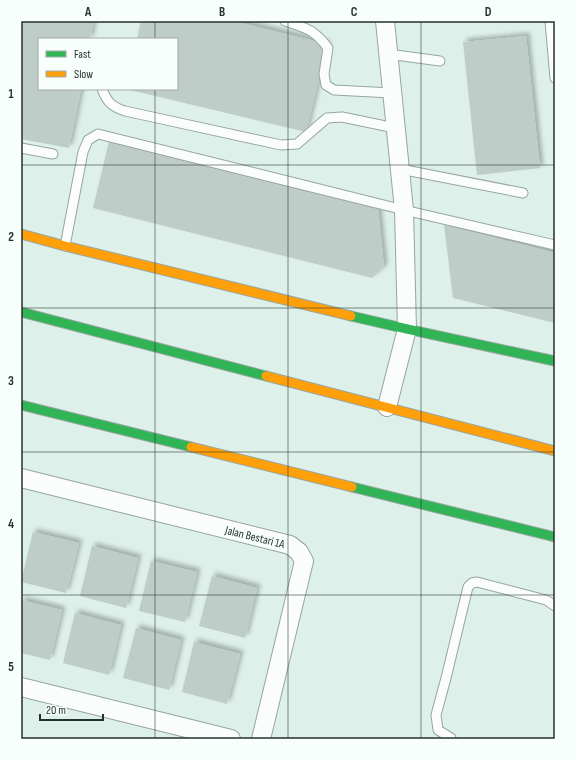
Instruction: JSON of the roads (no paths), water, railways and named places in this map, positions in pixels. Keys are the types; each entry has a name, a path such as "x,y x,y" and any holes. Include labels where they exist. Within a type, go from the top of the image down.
{"street":[{"path":"385,21 404,210 407,329 387,407"},
{"path":"21,234 407,329 555,361"},
{"path":"21,312 555,452"},
{"path":"21,405 555,537"},
{"name":"Jalan Bestari 1A","path":"21,478 290,545 299,552 304,561 261,739"},
{"path":"21,687 231,739"}],"lane":[{"path":"285,21 309,29 319,36 328,48 324,74 326,85 334,90 392,93"},
{"path":"550,21 555,78"},
{"path":"388,54 440,61"},
{"path":"102,90 107,99 115,108 281,145 297,144 327,118 342,117 395,128"},
{"path":"65,246 83,152 88,140 98,134 404,210 555,245"},
{"path":"21,148 53,154"},
{"path":"400,169 523,193"},
{"path":"451,738 438,730 436,715 468,587 472,583 477,582 546,600 555,606"}]}
